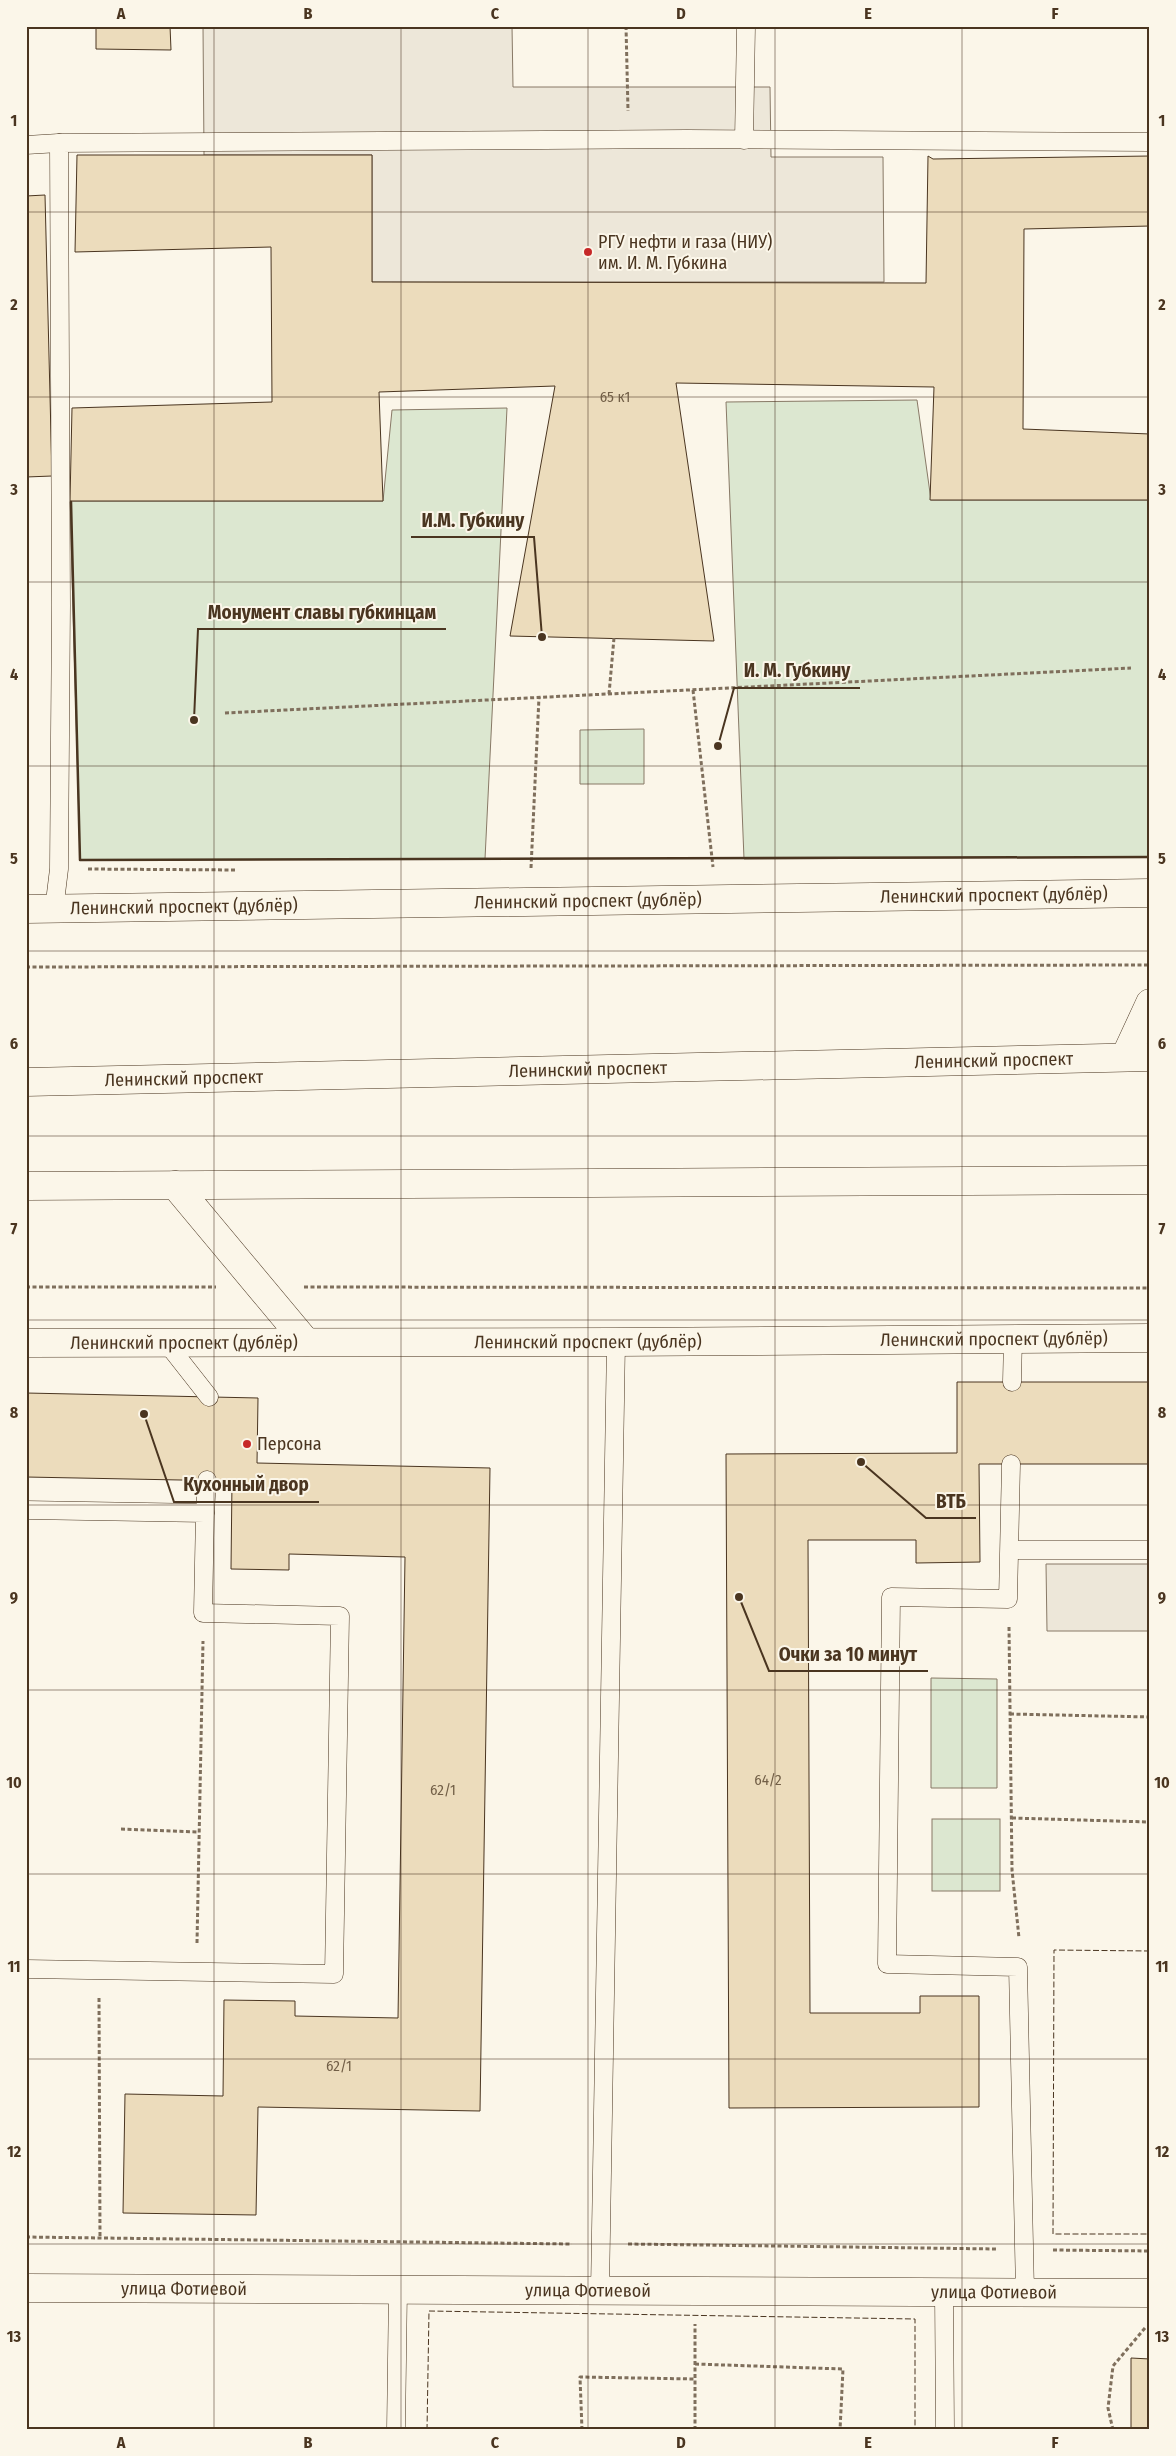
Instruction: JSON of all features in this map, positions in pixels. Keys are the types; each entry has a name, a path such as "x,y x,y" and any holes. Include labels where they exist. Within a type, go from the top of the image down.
{"street":[{"name":"Ленинский проспект (дублёр)","path":"26,909 1150,894"},
{"path":"1137,1057 1150,1003"},
{"name":"Ленинский проспект","path":"26,1082 1137,1057"},
{"path":"26,1186 1150,1180"},
{"path":"175,1185 306,1342"},
{"name":"Ленинский проспект (дублёр)","path":"26,1343 616,1342 1150,1338"},
{"name":"улица Фотиевой","path":"26,2288 1150,2293"}],"lane":[{"path":"744,140 746,26"},
{"path":"26,145 59,143 628,140 1150,142"},
{"path":"54,910 59,869 61,605 59,143"},
{"path":"1012,1382 1013,1338"},
{"path":"165,1342 209,1396"},
{"path":"600,2290 616,1342"},
{"path":"1010,1464 1008,1599 890,1597 887,1964 1018,1967 1025,2292"},
{"path":"26,1969 334,1974 340,1616 204,1613 207,1480"},
{"path":"26,1510 205,1513"},
{"path":"1010,1550 1150,1550"},
{"path":"396,2430 398,2289"},
{"path":"944,2292 945,2430"}],"path":[{"path":"626,26 628,140"},
{"path":"609,694 614,638"},
{"path":"225,712 1131,668"},
{"path":"693,690 714,873"},
{"path":"531,872 538,697"},
{"path":"26,967 1150,966"},
{"path":"26,1287 1150,1288"},
{"path":"1008,1599 1012,1870 1019,1926"},
{"path":"197,1972 204,1613"},
{"path":"1010,1714 1150,1718"},
{"path":"1012,1818 1150,1822"},
{"path":"121,1828 199,1832"},
{"path":"98,1970 100,2238"},
{"path":"695,2430 696,2291"},
{"path":"1113,2430 1108,2408 1113,2366 1147,2325"},
{"path":"695,2364 843,2368 840,2430"},
{"path":"582,2430 580,2377 695,2380"}],"green space":[{"path":"917,400 931,500 1150,500 1150,857 744,859 726,402"},
{"path":"507,408 485,859 80,860 70,501 383,501 392,410"},
{"path":"644,729 644,784 580,784 580,730"},
{"path":"931,1678 997,1679 997,1788 931,1788"},
{"path":"932,1819 1000,1819 1000,1891 932,1891"}],"shaded area":[{"path":"203,26 512,26 513,87 770,87 771,157 883,157 884,282 372,282 372,155 204,155"},
{"path":"1046,1564 1150,1564 1150,1631 1047,1631"}],"building":[{"path":"96,26 170,26 171,50 96,49"},
{"path":"77,155 372,155 372,282 926,283 928,156 933,159 1150,156 1150,226 1024,229 1023,429 1150,434 1150,500 930,500 934,387 676,383 714,641 510,636 555,386 379,392 383,501 70,501 72,408 272,402 271,247 75,252"},
{"path":"45,195 52,476 26,477 26,196"},
{"path":"957,1382 1150,1382 1150,1464 979,1464 980,1562 916,1563 916,1540 808,1540 810,2013 920,2013 920,1996 979,1996 979,2107 729,2108 726,1454 957,1453"},
{"path":"26,1393 258,1398 257,1463 490,1468 480,2111 258,2107 256,2215 123,2213 125,2094 223,2096 224,2000 295,2001 295,2016 398,2018 405,1557 289,1554 289,1570 231,1569 232,1481 26,1477"},
{"path":"1131,2358 1150,2359 1150,2430 1131,2430"}],"fence":[{"path":"1150,1951 1054,1950 1053,2234 1150,2234"},
{"path":"427,2430 429,2311 915,2319 915,2430"}],"wall":[{"path":"71,502 80,860 1150,857"}],"place":[{"name":"РГУ нефти и газа (НИУ) им. И. М. Губкина","path":"588,252"},
{"name":"И.М. Губкину","path":"542,637"},
{"name":"Монумент славы губкинцам","path":"194,720"},
{"name":"И. М. Губкину","path":"718,746"},
{"name":"Кухонный двор","path":"144,1414"},
{"name":"Персона","path":"247,1444"},
{"name":"ВТБ","path":"861,1462"},
{"name":"Очки за 10 минут","path":"739,1597"}]}
